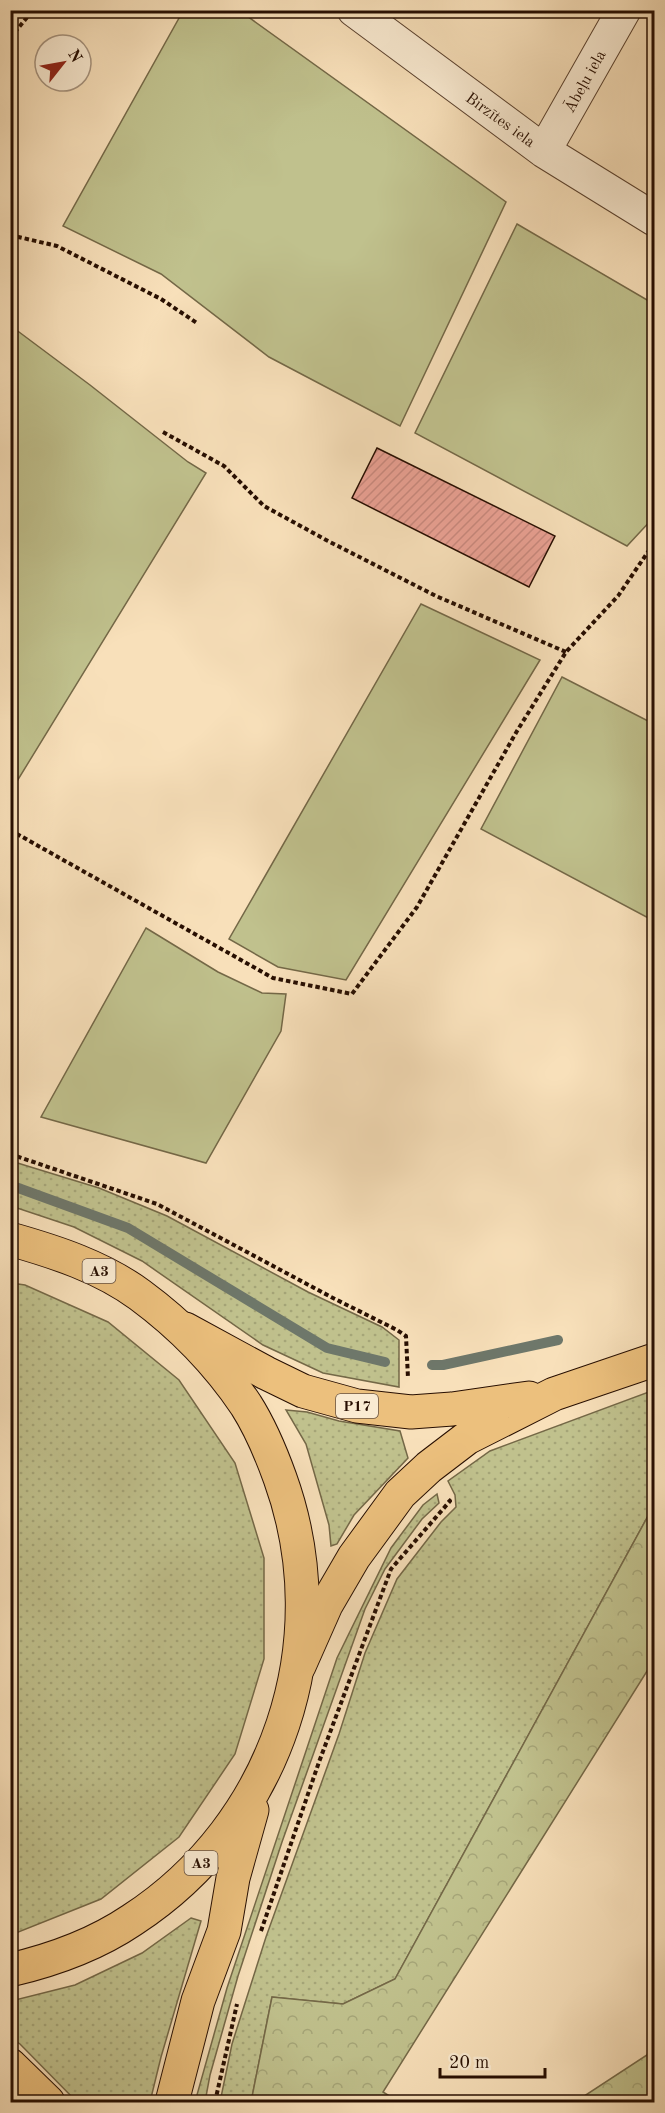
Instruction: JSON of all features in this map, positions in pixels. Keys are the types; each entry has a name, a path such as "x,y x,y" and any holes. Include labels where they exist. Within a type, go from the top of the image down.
{"main road":[{"name":"A3","path":"10,1239 51,1251 96,1269 139,1294 177,1324 215,1363 247,1407 272,1455 290,1506 301,1570 303,1614 299,1667 284,1725 261,1779 233,1878 224,1931 198,2001 172,2103"},
{"name":"P17","path":"177,1324 303,1391 357,1406 411,1412 452,1409 555,1394"},
{"name":"P17","path":"299,1667 326,1605 354,1557 400,1494 429,1467 466,1438 555,1394 654,1360"},
{"name":"A3","path":"10,1970 44,1962 89,1944 132,1921 170,1892 206,1858 236,1821 261,1779"},
{"path":"10,2065 48,2103"}],"street":[{"name":"Birzītes iela","path":"354,10 544,151 654,219"},
{"name":"Ābeļu iela","path":"544,151 624,10"}],"path":[{"path":"10,38 33,10"},
{"path":"10,235 57,246 161,299 197,323"},
{"path":"164,432 224,466 264,506 436,596 566,652"},
{"path":"10,830 273,978 352,994 417,907 517,731 566,652 618,596 654,543"},
{"path":"10,1154 157,1204 397,1330 406,1336 408,1381"},
{"path":"259,1937 319,1762 392,1569 450,1501 445,1495"},
{"path":"215,2103 237,2003"}],"green space":[{"path":"183,11 240,11 506,202 400,426 269,357 161,274 63,226"},
{"path":"517,224 654,304 654,517 627,546 415,433"},
{"path":"11,326 188,462 206,473 11,791"},
{"path":"421,604 540,660 346,980 278,967 229,939"},
{"path":"562,677 654,724 654,921 481,829"},
{"path":"146,928 218,972 262,993 286,994 281,1031 206,1163 41,1117"},
{"path":"11,1161 99,1188 167,1216 308,1292 382,1327 399,1340 399,1387 323,1373 263,1345 142,1261 74,1227 11,1206"},
{"path":"11,1283 25,1285 108,1322 179,1380 235,1463 264,1558 264,1659 235,1754 179,1837 101,1899 11,1935"},
{"path":"654,1390 654,1505 395,1979 343,2004 272,1997 251,2102 220,2102 232,2044 266,1937 339,1734 365,1653 397,1579 441,1522 456,1507 455,1495 448,1481 490,1451"},
{"path":"286,1410 307,1412 339,1421 400,1431 408,1458 354,1515 337,1544 331,1546 329,1525 306,1444"},
{"path":"437,1494 439,1503 422,1519 385,1569 365,1609 282,1842 238,1976 210,2075 205,2102 195,2102 227,1988 337,1658 391,1548 423,1505"},
{"path":"654,1505 654,1660 383,2092 399,2102 251,2102 272,1997 343,2004 395,1979"},
{"path":"191,1918 201,1921 150,2102 77,2102 20,2044 11,2038 11,2001 75,1985 142,1953"},
{"path":"654,2036 654,2102 575,2102 647,2055"}],"building":[{"path":"377,448 555,536 529,587 352,498"}],"waterway":[{"path":"10,1185 128,1228 327,1348 385,1362"},
{"path":"432,1365 443,1365 558,1340"}]}
